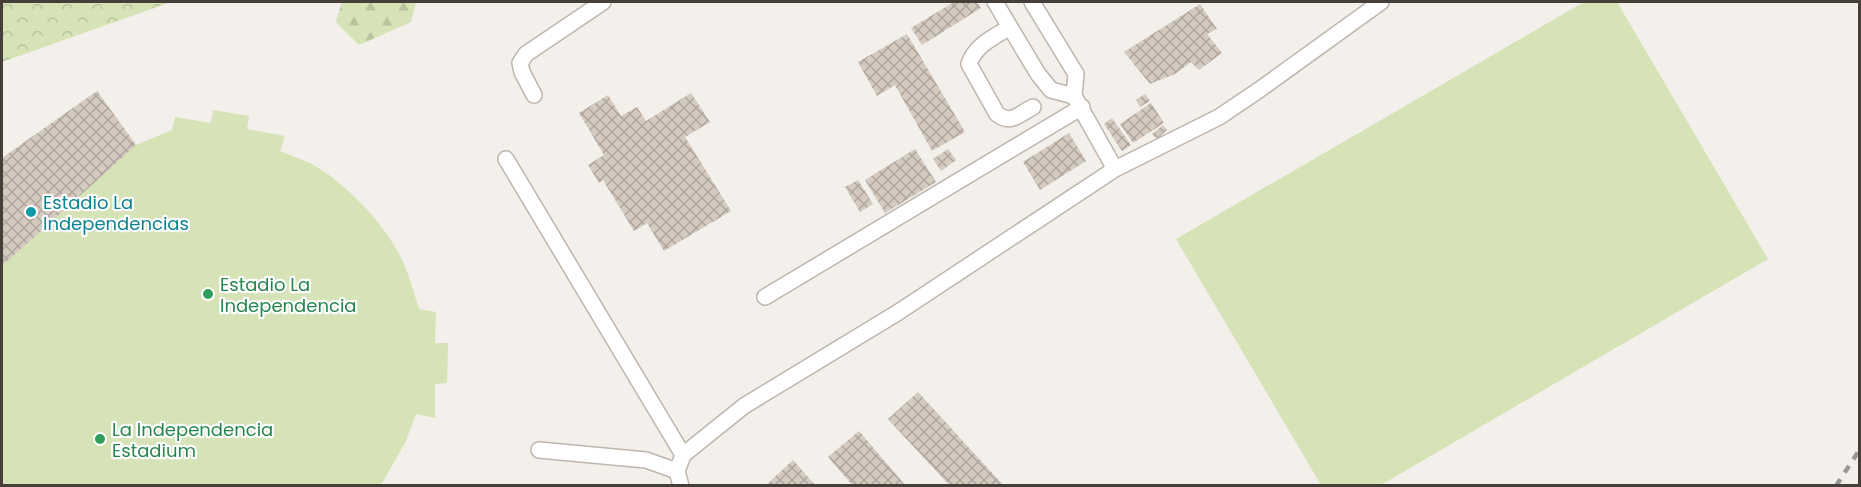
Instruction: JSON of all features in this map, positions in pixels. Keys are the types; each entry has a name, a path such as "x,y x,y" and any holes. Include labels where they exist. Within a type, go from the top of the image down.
{"lane":[{"path":"534,95 520,63 526,54 603,2"},
{"path":"995,2 1038,74 1051,90 1078,102"},
{"path":"1032,2 1076,74 1078,102 1115,169"},
{"path":"683,455 744,406 897,313 1115,169 1219,117 1381,2"},
{"path":"1010,27 981,45 972,55 969,64 997,114 1004,120 1011,120 1033,107"},
{"path":"765,297 1078,102"},
{"path":"506,159 683,455 679,478 646,460 539,450"}],"green space":[{"path":"2,2 171,2 2,62"},
{"path":"342,2 416,2 411,22 359,45 336,22"},
{"path":"1584,2 1617,2 1768,259 1381,485 1321,485 1176,239"},
{"name":"Estadio La Independencia","path":"97,91 136,145 172,130 175,117 211,123 213,110 249,116 247,129 285,136 280,151 322,170 360,202 382,227 402,259 419,309 436,312 435,343 448,343 447,383 435,384 435,418 416,414 406,441 381,485 2,485 2,158"}],"building":[{"path":"954,2 977,2 981,8 922,45 911,28"},
{"path":"1200,4 1217,29 1207,34 1222,53 1199,70 1191,62 1175,74 1150,84 1124,52"},
{"path":"907,34 965,132 932,151 895,85 877,96 858,62"},
{"name":"Estadio La Independencias","path":"97,91 136,145 2,266 2,158"},
{"path":"691,93 710,122 685,137 731,211 664,251 647,223 634,231 603,180 599,183 588,165 604,155 579,113 608,95 621,116 637,107 646,121"},
{"path":"1145,94 1150,101 1140,107 1136,100"},
{"path":"1151,103 1164,123 1133,143 1120,124"},
{"path":"1112,118 1131,145 1122,151 1104,124"},
{"path":"1163,125 1167,130 1157,139 1152,134"},
{"path":"1069,133 1086,161 1040,190 1023,162"},
{"path":"915,149 936,182 885,213 865,180"},
{"path":"948,149 956,160 941,171 933,159"},
{"path":"858,180 873,204 860,212 845,187"},
{"path":"918,392 1004,486 950,486 888,419"},
{"path":"859,431 906,486 853,486 828,457"},
{"path":"793,460 816,486 765,486"}],"railway":[{"path":"1836,486 1860,449"}],"place":[{"name":"Estadio La Independencias","path":"31,212"},
{"name":"Estadio La Independencia","path":"208,294"},
{"name":"La Independencia Estadium","path":"100,439"}]}
